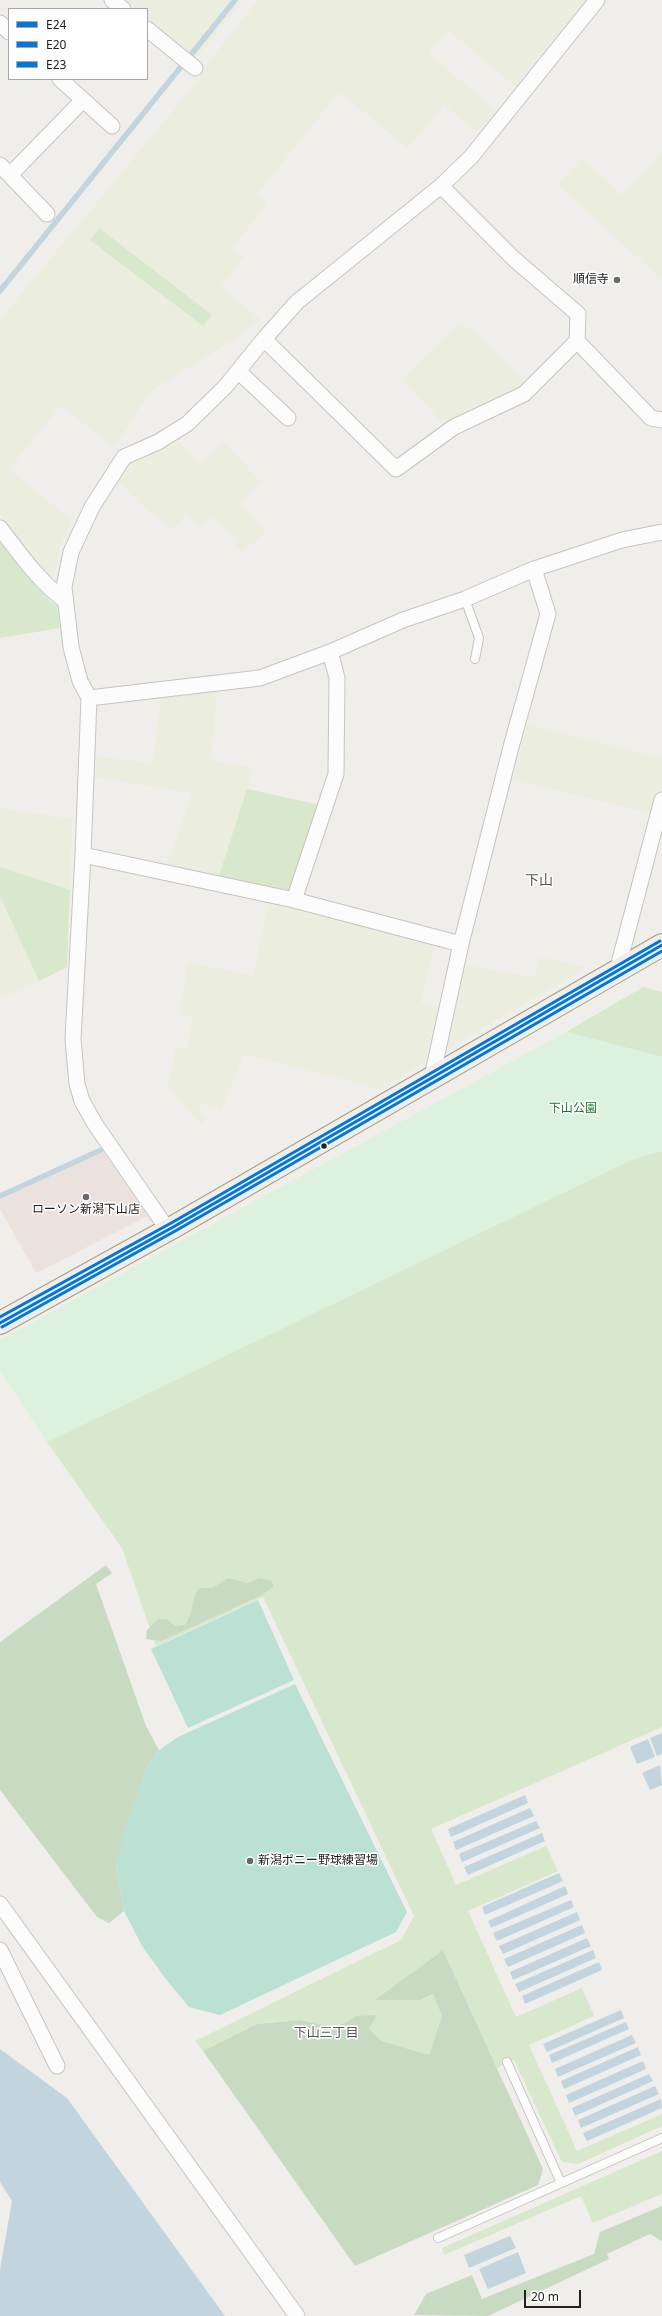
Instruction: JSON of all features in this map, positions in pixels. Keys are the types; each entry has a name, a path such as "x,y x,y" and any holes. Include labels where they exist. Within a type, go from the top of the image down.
{"main road":[{"path":"0,1323 168,1230 662,945"}],"street":[{"path":"112,0 122,8"},
{"path":"168,1230 95,1124 82,1101 77,1084 73,1039 83,855 89,698 80,682 71,647 64,600 64,587 71,552 92,507 124,457 158,442 186,424 225,387 264,339 298,302 441,186 471,157 597,0"},
{"path":"0,23 8,31"},
{"path":"148,29 195,68"},
{"path":"61,80 112,126"},
{"path":"10,176 83,100"},
{"path":"0,165 48,214"},
{"path":"264,339 396,468 454,427 524,394 577,341 578,314 514,259 441,186"},
{"path":"577,341 651,418 662,420"},
{"path":"238,370 288,418"},
{"path":"0,528 28,565 48,587 64,600"},
{"path":"89,698 260,678 330,652 403,620 465,599 534,569 622,540 662,532"},
{"path":"432,1077 461,944 511,747 548,614 534,569"},
{"path":"294,900 336,774 337,678 330,652"},
{"path":"617,972 662,800"},
{"path":"83,855 294,900 461,944"},
{"path":"0,1904 297,2316"},
{"path":"0,1950 57,2066"}],"lane":[{"path":"465,599 479,638 475,659"},
{"path":"507,2062 561,2184"},
{"path":"438,2238 662,2138"}],"shaded area":[{"path":"122,0 243,0 199,54 192,56 148,21 148,8 132,8"},
{"path":"258,0 585,0 515,86 448,30 428,53 496,110 477,132 444,105 408,148 339,92 257,194 267,203 232,248 244,257 221,287 260,319 236,338 151,391 114,448 61,405 9,469 71,520 60,546 53,577 48,578 0,515 0,320 196,83 209,62"},
{"path":"662,152 661,279 557,184 582,158 622,195"},
{"path":"460,323 480,335 527,384 445,426 402,379"},
{"path":"179,442 200,464 224,442 261,482 240,503 266,532 242,552 235,545 238,540 211,517 200,526 186,515 173,529 142,506 119,482 131,464"},
{"path":"217,689 211,760 253,767 247,789 320,805 292,895 166,868 192,793 95,777 96,756 153,764 161,696"},
{"path":"527,724 662,758 662,809 651,813 513,780"},
{"path":"0,808 72,819 67,967 0,999"},
{"path":"269,900 436,941 421,1003 438,1008 425,1062 380,1089 244,1054 221,1110 200,1103 198,1107 207,1119 200,1124 168,1086 176,1047 187,1049 192,1018 179,1015 188,962 253,976"},
{"path":"539,957 586,967 449,1048 448,1039 466,965 534,977"},
{"path":"103,1152 148,1216 36,1273 0,1209 0,1199"}],"green space":[{"path":"99,228 212,315 203,326 90,240"},
{"path":"0,539 51,602 57,606 60,628 0,638"},
{"path":"247,789 320,805 292,895 218,879"},
{"path":"0,867 70,890 67,967 39,981 0,896"},
{"path":"643,987 662,992 662,1057 566,1032"},
{"name":"下山公園","path":"566,1032 662,1057 662,1151 633,1159 47,1442 0,1371 0,1340"},
{"path":"662,1151 662,1727 431,1829 456,1885 546,1846 558,1871 468,1911 516,2017 582,1988 594,2016 529,2045 577,2151 662,2114 662,2126 578,2164 562,2162 514,2060 497,2068 443,1950 376,2000 420,2000 433,1994 442,2016 429,2055 382,2041 369,2029 376,2016 356,2016 336,2028 301,2020 257,2024 203,2051 195,2041 401,1940 414,1916 263,1597 156,1646 122,1548 47,1442 633,1159"},
{"path":"106,1565 112,1573 96,1584 146,1726 159,1750 145,1772 116,1868 124,1911 109,1923 97,1917 0,1790 0,1642"},
{"path":"228,1578 247,1583 260,1578 271,1581 274,1586 262,1595 161,1641 146,1639 147,1630 158,1619 167,1619 175,1626 185,1625 190,1615 196,1592 199,1588 212,1588"},
{"path":"258,1600 294,1680 188,1728 151,1649"},
{"path":"295,1684 407,1912 396,1932 220,2015 189,2007 165,1978 142,1946 124,1911 116,1868 124,1833 145,1772 159,1750 178,1737"},
{"path":"443,1950 543,2169 538,2185 355,2266 203,2051 257,2024 301,2020 336,2028 356,2016 377,2015 369,2029 382,2041 429,2055 442,2016 433,1994 420,2000 375,2000"},
{"path":"662,2151 662,2194 593,2223 581,2196 444,2255 442,2248"},
{"path":"662,2206 662,2241 650,2234 607,2254 609,2259 488,2316 414,2315 426,2294 472,2275 482,2299 594,2254 600,2232"}],"water":[{"path":"662,1733 662,1754 657,1756 650,1738"},
{"path":"648,1739 655,1757 637,1764 630,1747"},
{"path":"660,1765 662,1785 650,1790 642,1773"},
{"path":"525,1795 528,1803 451,1837 448,1829"},
{"path":"530,1808 534,1816 456,1850 453,1842"},
{"path":"536,1821 540,1828 462,1862 459,1854"},
{"path":"542,1833 545,1841 468,1875 464,1867"},
{"path":"559,1873 563,1881 485,1915 482,1907"},
{"path":"565,1886 568,1894 491,1928 488,1921"},
{"path":"571,1900 574,1907 497,1941 493,1933"},
{"path":"577,1912 580,1920 503,1954 499,1946"},
{"path":"582,1925 585,1933 508,1967 504,1959"},
{"path":"587,1938 591,1946 513,1980 510,1972"},
{"path":"593,1950 596,1958 519,1992 515,1984"},
{"path":"599,1962 602,1970 525,2004 522,1996"},
{"path":"621,2010 624,2018 547,2052 543,2044"},
{"path":"626,2022 629,2029 552,2063 549,2055"},
{"path":"632,2035 636,2043 558,2077 555,2069"},
{"path":"638,2047 641,2055 564,2089 561,2081"},
{"path":"0,2049 67,2098 225,2316 0,2316 0,2269 12,2201 0,2182"},
{"path":"643,2061 646,2069 569,2103 566,2095"},
{"path":"649,2074 653,2081 575,2116 572,2108"},
{"path":"655,2086 659,2094 581,2128 578,2120"},
{"path":"661,2099 662,2108 587,2141 583,2133"},
{"path":"510,2236 516,2248 469,2268 464,2255"},
{"path":"518,2252 526,2273 488,2289 479,2269"}],"waterway":[{"path":"190,56 235,0"},
{"path":"0,291 180,68"},
{"path":"0,1196 101,1150"}],"transit line":[{"name":"E23","path":"0,1317 173,1222 660,941"},
{"name":"E24","path":"0,1323 175,1226 662,945"},
{"name":"E20","path":"2,1327 177,1230 662,951"}],"place":[{"name":"順信寺","path":"617,280"},
{"name":"ローソン新潟下山店","path":"86,1197"},
{"name":"新潟ポニー野球練習場","path":"250,1861"}],"district":[{"name":"下山","path":"539,881"},
{"name":"下山三丁目","path":"326,2033"}]}
